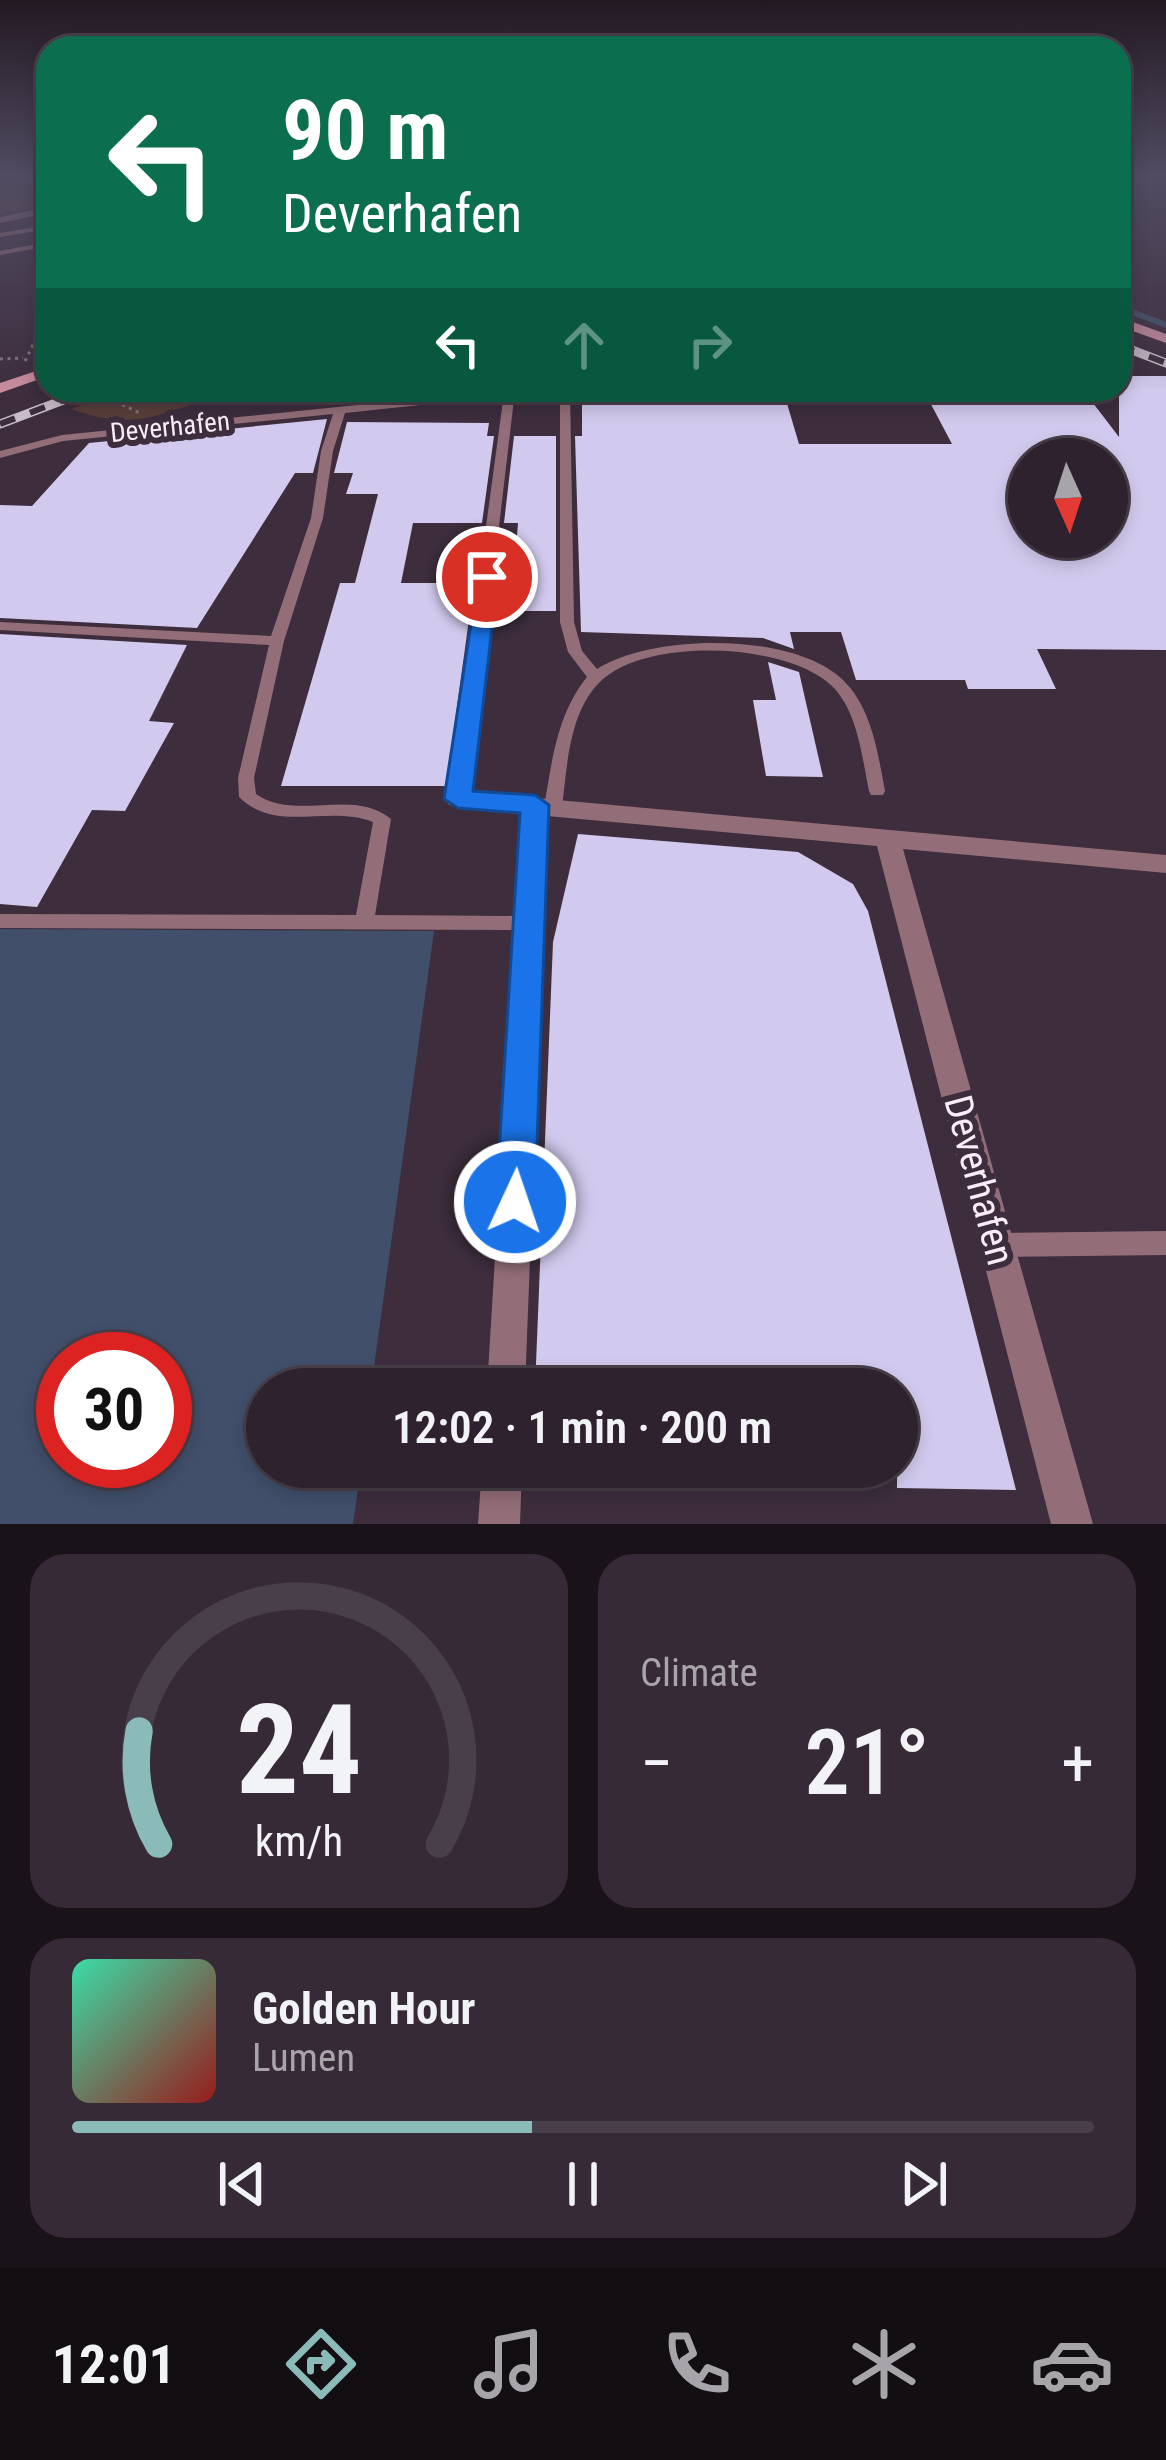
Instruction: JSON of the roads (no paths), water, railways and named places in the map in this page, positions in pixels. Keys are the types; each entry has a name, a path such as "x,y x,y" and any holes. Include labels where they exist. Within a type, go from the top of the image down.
{"main road":[{"path":"1131,326 1166,339"},
{"path":"0,388 36,374"}],"street":[{"name":"Deverhafen","path":"458,799 1166,864"},
{"path":"507,1368 530,922 544,806"},
{"name":"Deverhafen","path":"887,837 1072,1524"},
{"path":"500,1524 501,1488"}],"lane":[{"name":"Deverhafen","path":"0,455 62,438 421,402"},
{"name":"Deverhafen","path":"458,799 509,402"},
{"path":"565,402 567,622 575,652 596,676"},
{"path":"340,410 327,451 317,518 278,641 246,778 248,797 274,809 364,812 382,819 364,922"},
{"path":"0,626 278,641"},
{"path":"544,806 576,705 596,676 623,660 654,652 790,653 819,666 853,702 878,791"},
{"path":"0,921 530,922"},
{"path":"997,1245 1166,1243"}],"water":[{"path":"0,929 434,931 374,1368 246,1368 246,1488 358,1488 353,1524 0,1524"}],"waterway":[{"path":"1131,312 1166,325"}],"railway":[{"path":"1131,350 1166,363"},
{"path":"0,424 58,402"}]}
